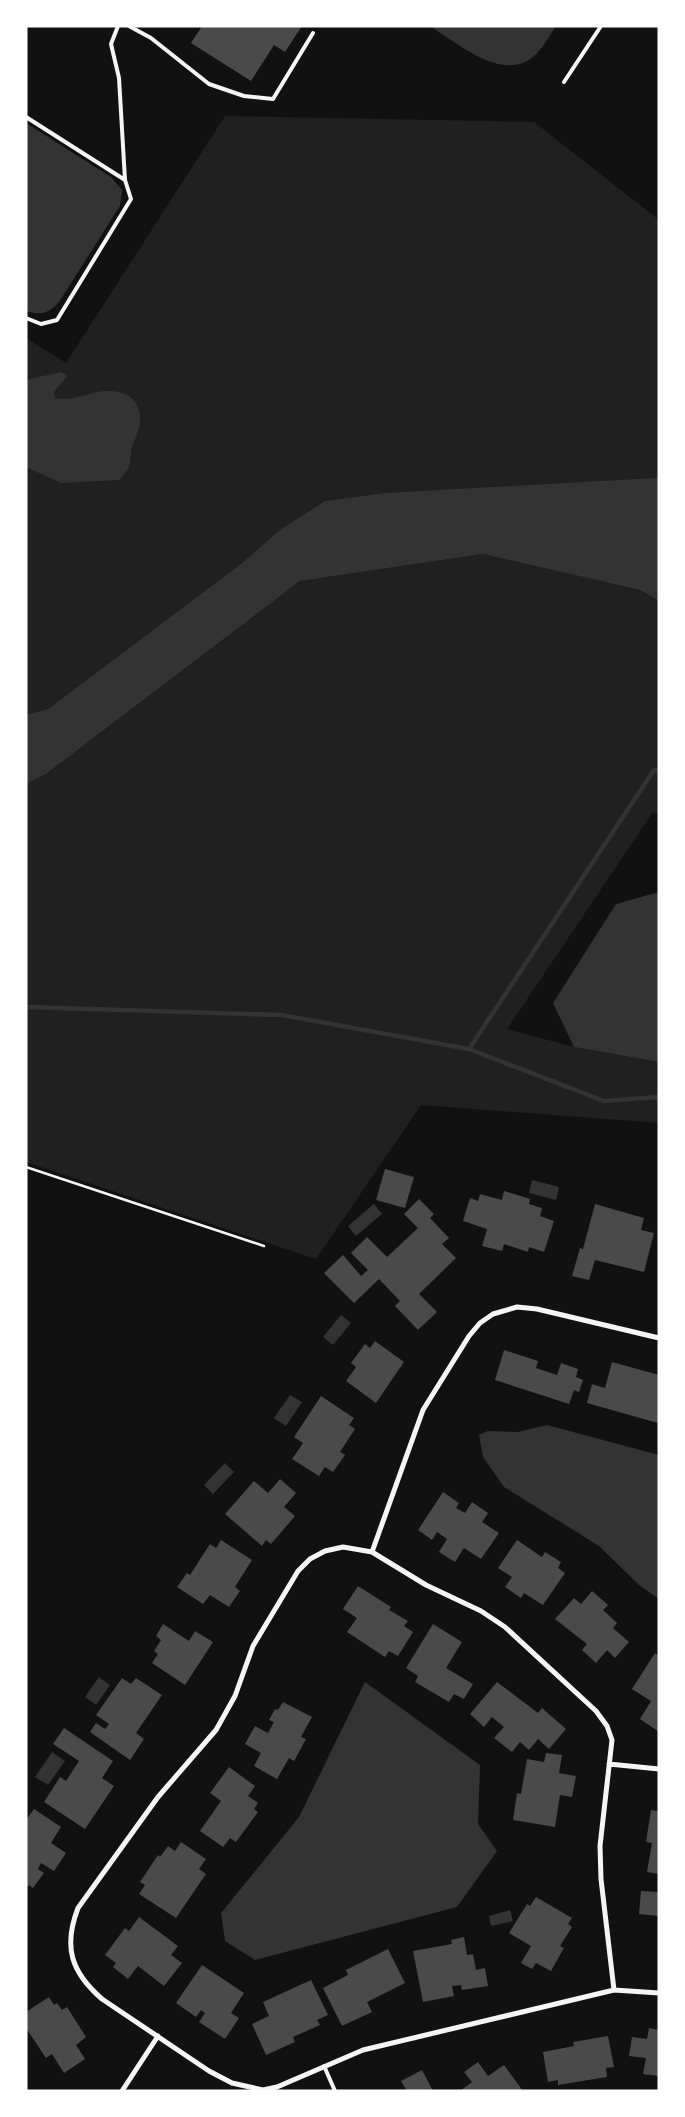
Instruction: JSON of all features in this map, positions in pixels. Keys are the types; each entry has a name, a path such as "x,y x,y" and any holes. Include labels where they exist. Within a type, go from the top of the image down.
{"street":[{"path":"372,1552 423,1410 469,1336 480,1323 493,1314 517,1307 537,1309 659,1338"},
{"path":"614,1990 601,1879 600,1846 612,1740 607,1726 596,1711 505,1627 481,1611 426,1585 372,1552 343,1547 325,1551 310,1559 298,1571 253,1646 225,1717 158,1797 78,1908 72,1923 70,1940 72,1958 88,1986 209,2071 248,2088 263,2090 277,2087 363,2050 614,1990 659,1993"},
{"path":"609,1764 659,1769"},
{"path":"122,2091 158,2036"}],"lane":[{"path":"26,318 41,324 57,320 131,199 125,180 119,78 111,44 118,26"},
{"path":"129,26 151,38 209,84 244,96 273,99 313,33"},
{"path":"564,82 601,26"},
{"path":"26,117 125,180"},
{"path":"324,2066 335,2091"}],"path":[{"path":"26,1167 264,1246"}],"shaded area":[{"path":"430,26 556,26 532,58 515,65 503,65 476,56"},
{"path":"225,116 534,122 659,220 659,480 384,493 325,501 281,529 242,563 48,709 26,715 26,338 66,363"},
{"path":"26,123 111,177 122,190 120,206 59,302 52,309 44,313 26,311"},
{"path":"61,372 67,376 54,392 55,398 69,399 108,391 127,395 133,399 137,406 140,413 139,430 132,445 128,469 119,480 61,483 26,467 26,380"},
{"path":"656,478 659,480 659,601 640,590 483,554 300,581 46,774 26,784 26,715 48,709 242,563 281,529 325,501 384,493"},
{"path":"483,554 640,590 659,601 659,815 653,812 507,1029 574,1047 659,1062 659,1123 421,1105 316,1259 26,1162 26,784 46,774 300,581"},
{"path":"659,892 659,1062 574,1047 553,1003 616,904"},
{"path":"532,1180 559,1187 556,1200 529,1193"},
{"path":"374,1204 382,1214 356,1236 348,1226"},
{"path":"341,1315 351,1323 333,1345 323,1337"},
{"path":"290,1395 302,1402 286,1426 274,1418"},
{"path":"547,1425 659,1455 659,1599 639,1585 599,1546 504,1487 483,1457 479,1435 488,1431 518,1432"},
{"path":"225,1463 234,1472 213,1494 204,1485"},
{"path":"99,1677 110,1685 96,1705 85,1697"},
{"path":"365,1682 480,1765 478,1824 497,1851 457,1907 255,1960 225,1941 221,1913 299,1817"},
{"path":"52,1752 65,1761 48,1785 35,1777"},
{"path":"510,1910 513,1921 491,1926 489,1916"}],"building":[{"path":"202,26 302,26 285,52 274,45 251,81 191,43"},
{"path":"385,1169 414,1177 405,1208 376,1200"},
{"path":"504,1191 530,1199 529,1204 542,1208 540,1216 554,1221 544,1252 529,1247 528,1252 504,1244 502,1251 482,1246 487,1229 463,1221 470,1198 478,1201 480,1194 502,1200"},
{"path":"419,1199 434,1214 430,1218 449,1238 442,1244 456,1258 419,1294 437,1312 418,1330 395,1306 400,1301 379,1279 354,1303 324,1273 343,1255 361,1276 368,1270 351,1253 367,1237 387,1257 418,1228 404,1214"},
{"path":"595,1204 644,1218 641,1230 654,1233 644,1272 595,1260 589,1280 572,1276 580,1248 583,1249"},
{"path":"375,1341 404,1362 376,1403 346,1381 356,1367 351,1363 365,1344 370,1348"},
{"path":"504,1350 538,1361 536,1368 557,1375 561,1363 578,1369 576,1377 583,1380 579,1392 574,1390 569,1404 495,1380"},
{"path":"612,1362 659,1375 658,1423 587,1403 592,1384 605,1388"},
{"path":"321,1396 354,1418 349,1425 355,1429 340,1452 345,1455 333,1472 325,1467 319,1476 292,1459 303,1443 294,1437"},
{"path":"280,1479 296,1493 284,1507 295,1516 271,1544 266,1540 262,1546 225,1514 254,1481 268,1493"},
{"path":"443,1492 459,1503 456,1508 465,1513 472,1502 488,1513 482,1522 499,1533 481,1559 464,1548 455,1562 439,1552 447,1539 437,1532 432,1540 418,1530"},
{"path":"221,1540 252,1560 235,1587 240,1591 229,1607 210,1595 203,1604 177,1587 187,1573 190,1575 210,1544 216,1548"},
{"path":"517,1540 542,1557 545,1552 561,1562 558,1568 565,1573 543,1605 524,1593 521,1598 505,1587 512,1577 498,1568"},
{"path":"358,1586 391,1607 389,1610 408,1621 404,1626 413,1632 398,1656 389,1651 385,1657 347,1632 357,1618 343,1609"},
{"path":"592,1591 608,1605 603,1610 617,1623 613,1628 629,1642 615,1658 607,1650 596,1663 582,1650 587,1644 555,1619 574,1598 581,1604"},
{"path":"163,1624 189,1641 195,1631 213,1642 185,1685 152,1663 158,1654 154,1651 161,1640 156,1636"},
{"path":"433,1624 462,1642 446,1668 473,1684 464,1699 454,1694 449,1702 415,1682 418,1676 406,1668"},
{"path":"655,1653 659,1656 659,1732 640,1719 651,1701 632,1689"},
{"path":"122,1678 131,1684 136,1678 162,1695 136,1733 144,1739 130,1760 90,1732 96,1723 105,1729 109,1724 96,1715"},
{"path":"497,1682 538,1713 542,1708 566,1729 549,1749 538,1739 529,1750 520,1742 512,1752 494,1738 504,1727 492,1717 484,1727 470,1714"},
{"path":"283,1702 312,1717 301,1737 306,1739 294,1761 289,1758 277,1779 254,1766 261,1753 245,1744 255,1726 268,1733 274,1722 269,1720 275,1709 278,1710"},
{"path":"64,1728 113,1761 102,1778 114,1786 85,1829 44,1802 60,1777 66,1781 79,1761 53,1744"},
{"path":"546,1753 562,1755 559,1773 576,1776 572,1797 560,1795 555,1827 513,1820 517,1793 521,1794 527,1759 544,1762"},
{"path":"229,1767 255,1786 248,1796 258,1803 254,1809 258,1812 236,1842 230,1838 223,1847 200,1831 221,1801 210,1793"},
{"path":"34,1809 61,1827 51,1843 66,1853 54,1871 41,1863 38,1869 44,1873 33,1888 29,1885 26,1888 26,1820"},
{"path":"651,1810 659,1811 659,1874 647,1872 652,1843 646,1842"},
{"path":"181,1842 206,1859 199,1869 206,1874 176,1918 139,1894 145,1885 140,1882 158,1855 160,1857 168,1846 175,1851"},
{"path":"641,1891 659,1892 659,1916 639,1914"},
{"path":"536,1897 572,1918 568,1924 572,1927 560,1946 564,1948 551,1971 536,1963 532,1969 521,1963 531,1946 509,1933 527,1904 530,1906"},
{"path":"139,1917 178,1946 171,1955 182,1963 164,1986 138,1966 128,1979 113,1967 116,1963 105,1955 125,1928 129,1931"},
{"path":"464,1937 467,1955 473,1954 476,1970 485,1968 488,1986 462,1990 461,1985 452,1986 454,1996 423,2002 413,1951 452,1944 451,1940"},
{"path":"388,1949 405,1983 367,2002 372,2012 342,2026 323,1988 348,1975 346,1970"},
{"path":"202,1965 244,1993 231,2013 239,2018 225,2039 199,2022 205,2013 201,2010 196,2017 176,2003"},
{"path":"311,1980 328,2015 317,2020 320,2025 293,2037 295,2042 266,2055 252,2024 269,2016 263,2002"},
{"path":"49,1997 54,2005 57,2003 62,2010 67,2007 86,2037 76,2045 85,2059 64,2073 52,2054 46,2058 26,2028 26,2012"},
{"path":"649,2028 659,2030 659,2076 643,2074 646,2058 629,2056 632,2037 647,2039"},
{"path":"608,2036 614,2067 606,2068 607,2077 558,2085 558,2080 548,2082 543,2052 574,2046 573,2042"},
{"path":"478,2062 488,2076 504,2065 523,2091 460,2091 472,2082 464,2072"},
{"path":"422,2070 433,2091 407,2091 401,2081"}],"waterway":[{"path":"469,1049 654,770 659,770"},
{"path":"26,1007 282,1015 469,1049 604,1101 659,1097"}]}
